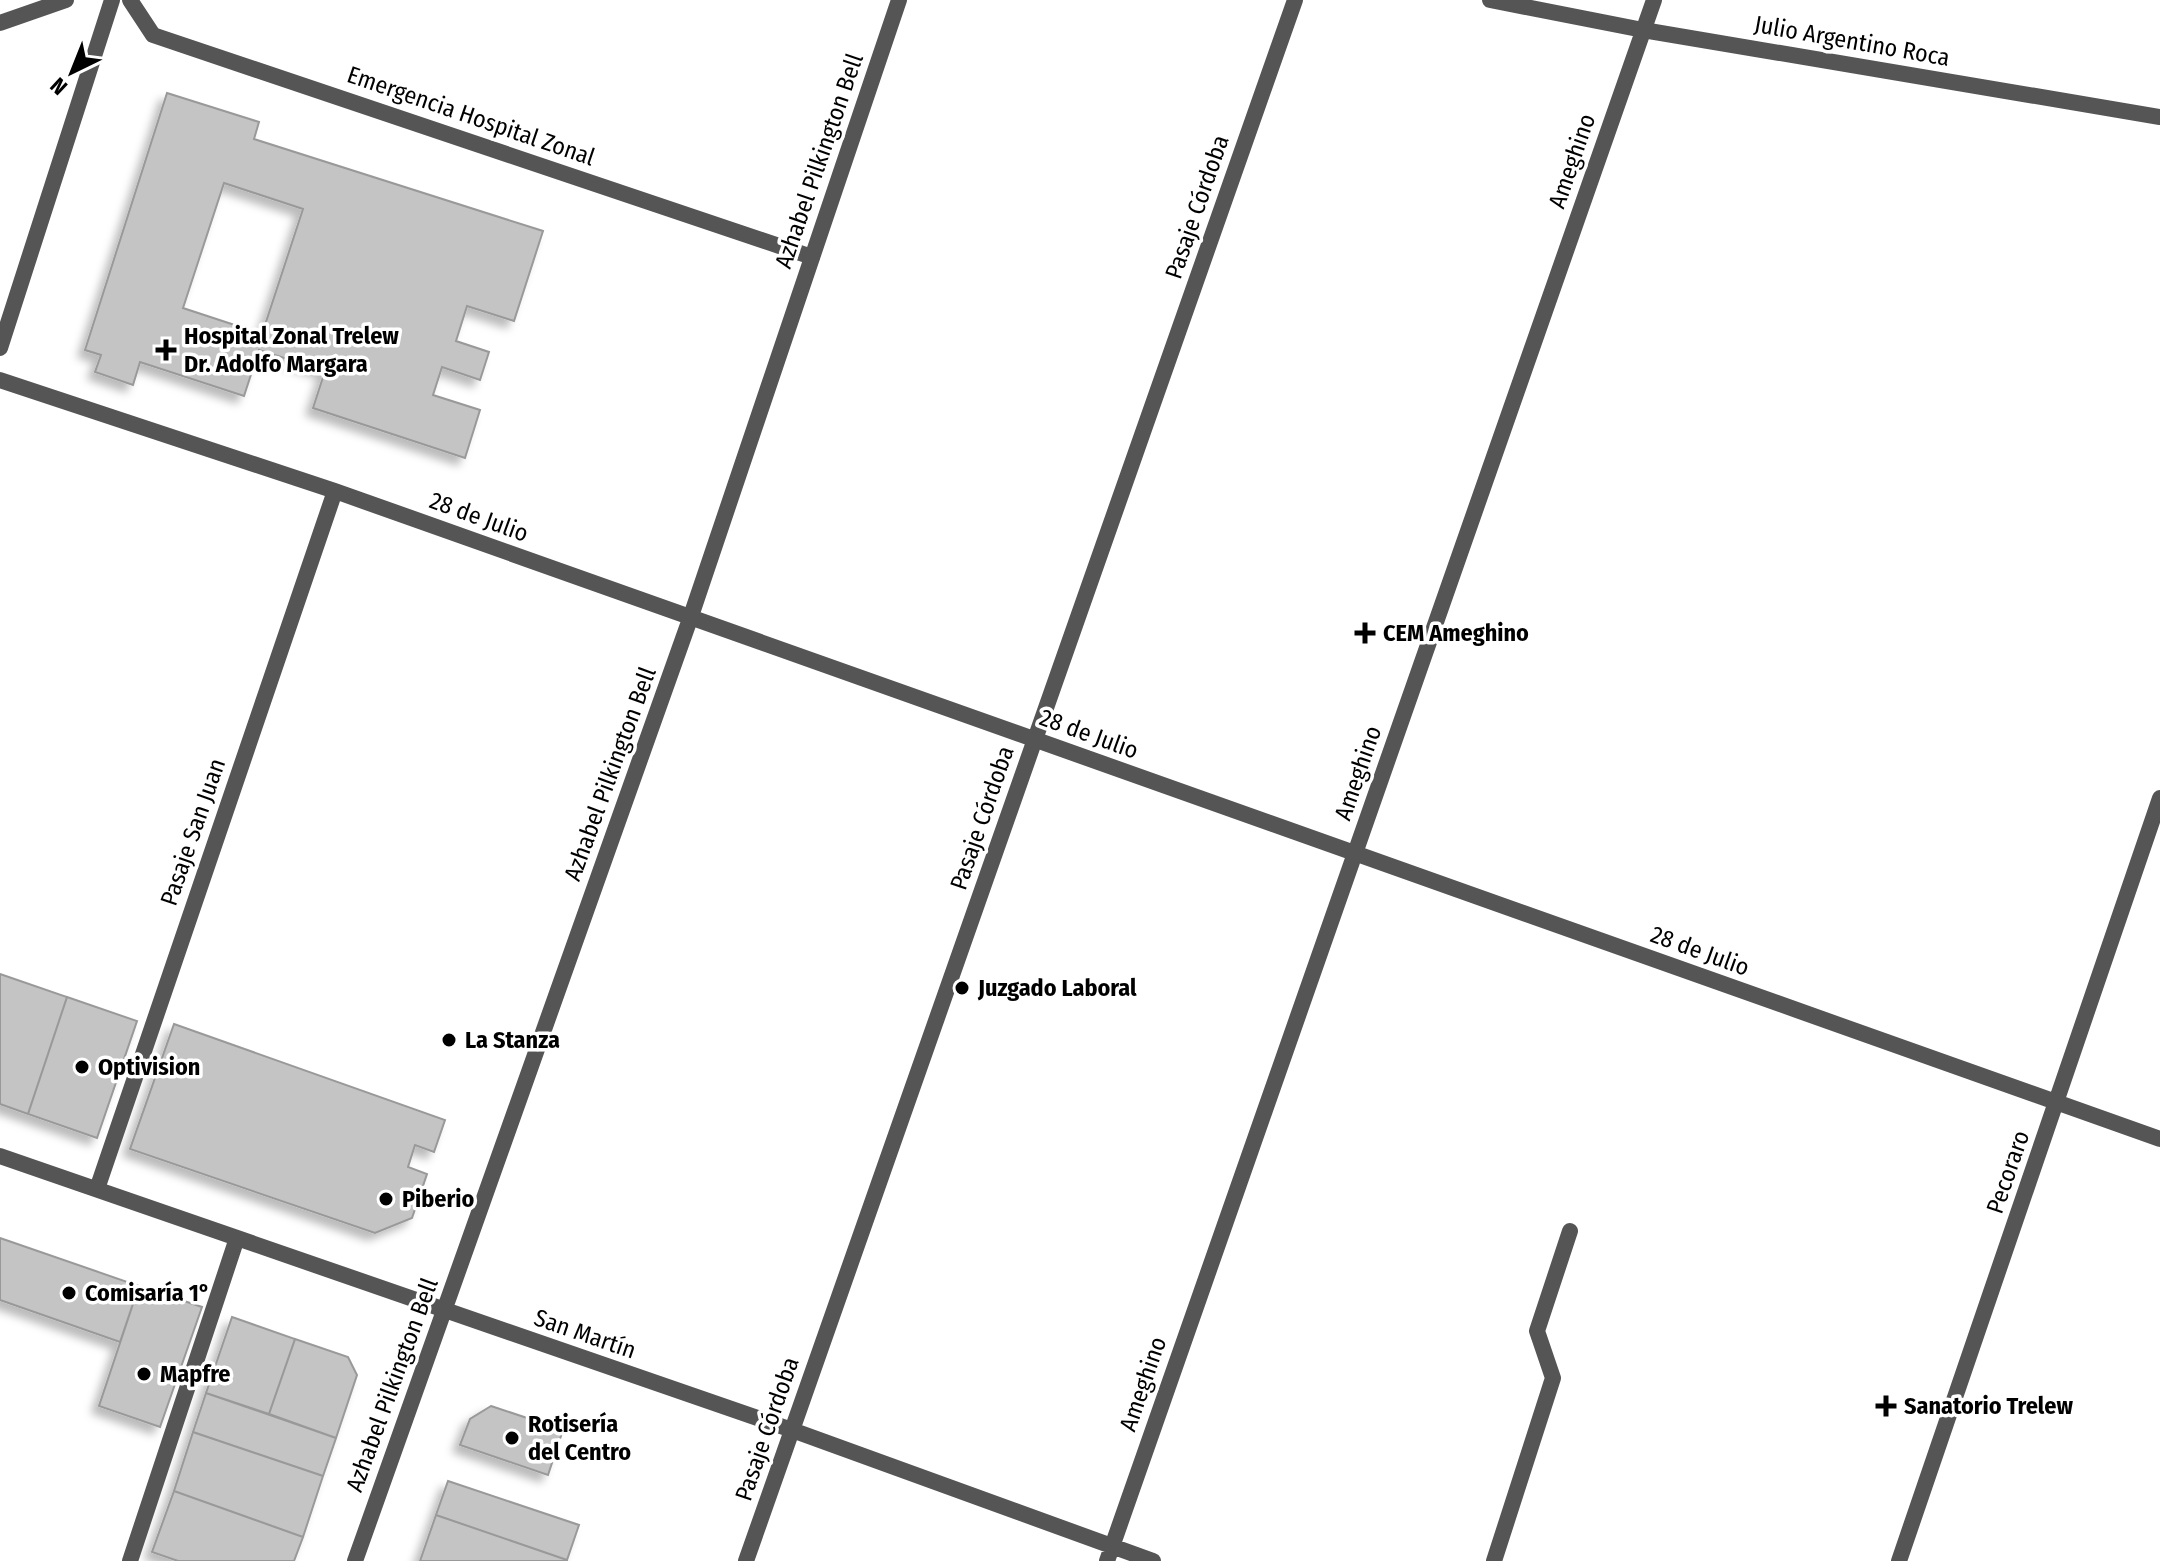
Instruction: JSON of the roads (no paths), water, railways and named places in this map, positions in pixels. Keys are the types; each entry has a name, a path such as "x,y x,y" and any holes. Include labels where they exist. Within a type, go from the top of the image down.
{"street":[{"path":"0,23 66,0"},
{"path":"0,348 112,0"},
{"name":"Emergencia Hospital Zonal","path":"130,0 153,35 812,257"},
{"name":"Azhabel Pilkington Bell","path":"355,1561 690,619 899,0"},
{"name":"Pasaje Córdoba","path":"746,1561 1295,0"},
{"name":"Julio Argentino Roca","path":"1490,0 1643,30 2160,117"},
{"name":"Ameghino","path":"1109,1554 1654,0"},
{"name":"28 de Julio","path":"0,380 335,491 2160,1139"},
{"name":"Pasaje San Juan","path":"97,1189 335,491"},
{"name":"Pecoraro","path":"1899,1561 2160,798"},
{"name":"San Martín","path":"0,1156 792,1430 1109,1554 1153,1561"},
{"path":"1494,1561 1553,1378 1537,1331 1570,1231"},
{"path":"130,1561 237,1238"}],"place":[{"name":"Hospital Zonal Trelew Dr. Adolfo Margara","path":"166,350"},
{"name":"CEM Ameghino","path":"1365,633"},
{"name":"Juzgado Laboral","path":"962,988"},
{"name":"La Stanza","path":"449,1040"},
{"name":"Optivision","path":"82,1067"},
{"name":"Piberio","path":"386,1199"},
{"name":"Comisaría 1°","path":"69,1293"},
{"name":"Mapfre","path":"144,1374"},
{"name":"Sanatorio Trelew","path":"1886,1406"},
{"name":"Rotisería del Centro","path":"512,1438"}]}
